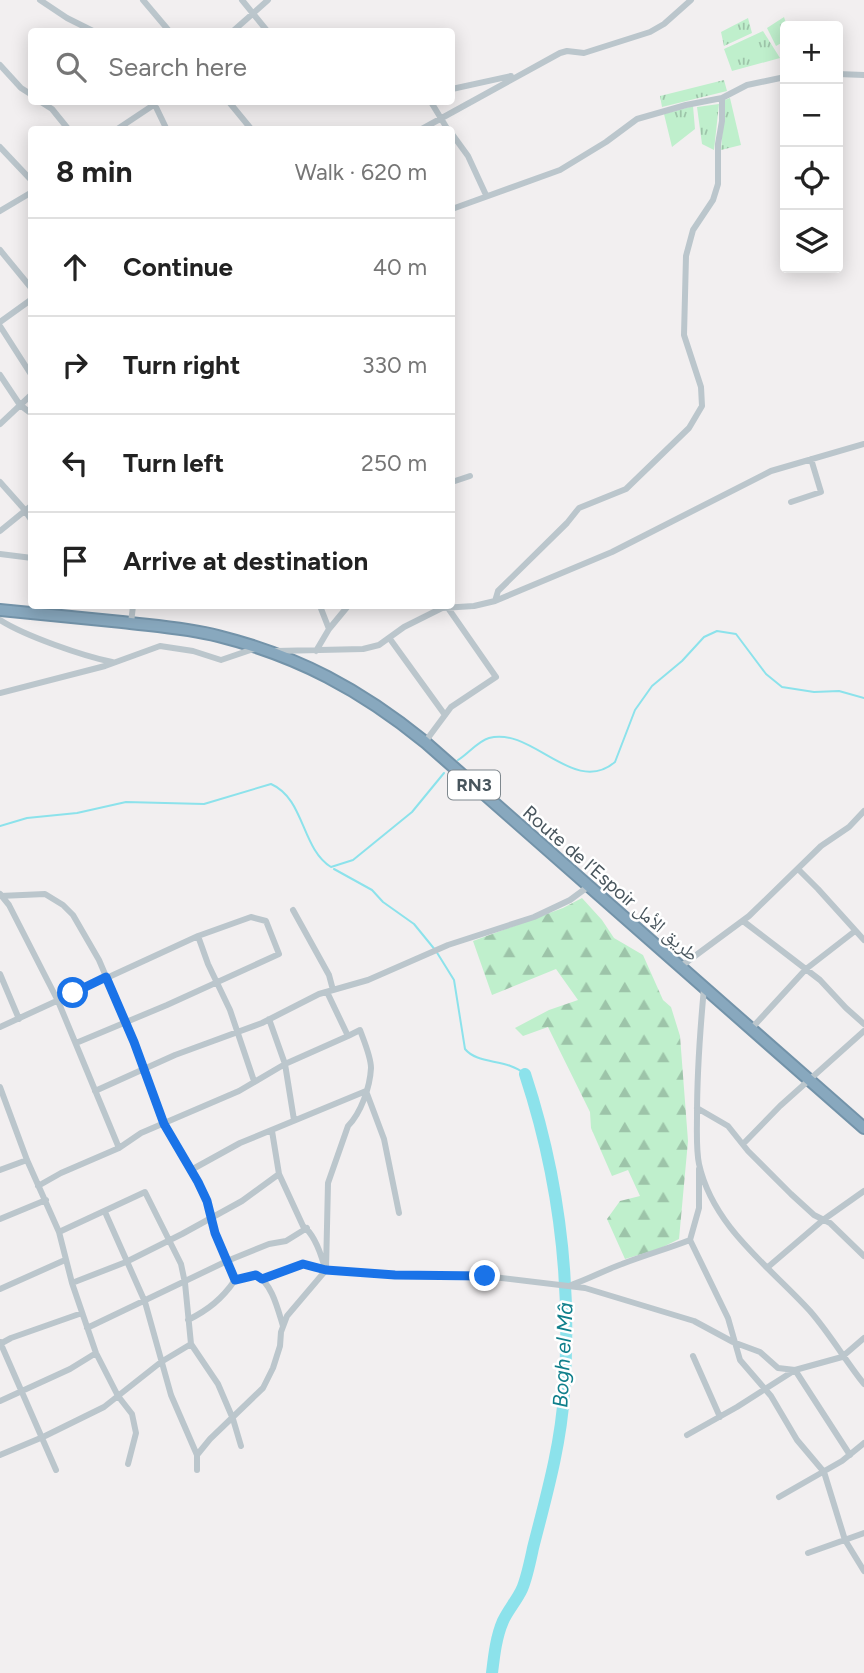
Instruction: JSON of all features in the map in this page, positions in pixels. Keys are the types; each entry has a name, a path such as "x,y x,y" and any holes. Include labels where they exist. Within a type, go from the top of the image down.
{"highway":[{"name":"Route de l’Espoir طريق الأمل","path":"0,610 43,610 217,635 262,649 334,680 365,697 425,742 864,1128"}],"street":[{"path":"40,0 87,28"},
{"path":"143,0 167,28"},
{"path":"242,0 265,28"},
{"path":"236,28 268,0"},
{"path":"426,126 560,52 584,53 650,32 664,24 691,0"},
{"path":"0,65 28,92"},
{"path":"455,88 518,74"},
{"path":"843,74 864,75"},
{"path":"455,208 560,170 637,119 686,105 722,99 747,85 780,78"},
{"path":"495,601 498,591 579,508 626,489 689,428 702,406 701,387 684,335 686,256 693,230 713,200 718,184 722,99"},
{"path":"46,105 66,126"},
{"path":"122,126 151,105"},
{"path":"156,105 165,126"},
{"path":"231,105 249,126"},
{"path":"432,105 446,126"},
{"path":"455,138 468,156 486,195"},
{"path":"0,147 28,177"},
{"path":"0,211 28,194"},
{"path":"0,250 28,284"},
{"path":"28,302 0,324 28,370"},
{"path":"0,375 20,405 28,411"},
{"path":"0,424 28,398"},
{"path":"455,607 495,601 612,552 771,471 864,444"},
{"path":"791,502 821,492 811,459"},
{"path":"455,481 470,476"},
{"path":"0,482 28,515"},
{"path":"0,531 28,507"},
{"path":"0,554 28,558"},
{"path":"131,623 133,609"},
{"path":"321,609 329,629"},
{"path":"316,651 346,609"},
{"path":"0,693 114,662 160,646 193,651 221,660 262,649 363,649 390,639 434,609"},
{"path":"425,742 451,707 496,677 449,609"},
{"path":"0,620 31,635 95,659 114,662"},
{"path":"390,639 445,715"},
{"path":"680,967 743,921 821,846 849,827 864,811"},
{"path":"798,869 864,940"},
{"path":"95,1091 270,1019 330,991 368,980 474,935 534,917 570,901 589,886"},
{"path":"0,895 45,894 74,915 126,1022 164,1124 207,1201 235,1280"},
{"path":"0,895 9,905 58,1000 119,1148"},
{"path":"293,910 330,975 330,991 348,1036"},
{"path":"0,1027 198,936 251,917 266,921 279,954 76,1043"},
{"path":"743,921 820,980 845,1008 864,1024"},
{"path":"751,1029 806,969 855,931"},
{"path":"198,936 254,1082"},
{"path":"0,974 19,1019"},
{"path":"704,988 697,1068 699,1208 690,1240 728,1318 740,1360 766,1390 797,1440 824,1472 845,1540 864,1571"},
{"path":"270,1019 285,1064 294,1119"},
{"path":"38,1186 119,1148 141,1133 239,1091 285,1064 360,1030 371,1066 366,1091 355,1119 348,1126 328,1183 326,1270 287,1316 274,1368 263,1388 197,1455"},
{"path":"744,1143 780,1106 864,1031"},
{"path":"0,1087 3,1107 59,1232 72,1283 96,1353 118,1396 132,1415 136,1433 128,1464"},
{"path":"191,1170 240,1143 366,1091"},
{"path":"366,1091 384,1139 399,1213"},
{"path":"697,1108 728,1126 744,1143 748,1152 791,1194 814,1215 830,1223 864,1256"},
{"path":"272,1130 279,1174 303,1226 307,1228 320,1251 326,1270"},
{"path":"0,1170 27,1160"},
{"path":"699,1163 720,1215 830,1336 842,1357 864,1384"},
{"path":"72,1283 126,1262 168,1241 257,1192 279,1174"},
{"path":"768,1267 823,1220 864,1191"},
{"path":"59,1232 145,1192 181,1264 191,1344 218,1384 241,1446"},
{"path":"0,1219 46,1200"},
{"path":"105,1212 145,1302 176,1408 197,1455 197,1470"},
{"path":"87,1328 227,1261 269,1244 286,1241 307,1228"},
{"path":"566,1286 690,1240"},
{"path":"0,1289 65,1260"},
{"path":"262,1279 303,1264 326,1270 427,1276 485,1276 585,1288 694,1321 733,1342 760,1352 778,1368 795,1370"},
{"path":"188,1320 206,1311 224,1296 235,1280 256,1275 262,1279 276,1305 283,1326"},
{"path":"56,1470 0,1343 82,1313"},
{"path":"687,1435 766,1390 795,1370 842,1357 864,1338"},
{"path":"0,1455 104,1407 161,1362 191,1344"},
{"path":"0,1401 69,1369 96,1353"},
{"path":"693,1356 720,1417"},
{"path":"795,1370 849,1455"},
{"path":"779,1497 824,1472 864,1443"},
{"path":"808,1553 864,1533"}],"green space":[{"path":"784,17 785,21 780,21 780,44 776,46 767,28"},
{"path":"748,18 752,33 724,46 721,32"},
{"path":"763,31 780,58 732,71 724,49"},
{"path":"724,80 727,91 662,107 660,96"},
{"path":"730,98 741,145 721,150 725,100"},
{"path":"719,104 714,150 702,144 697,107"},
{"path":"693,106 695,129 672,147 664,114"},
{"path":"582,898 614,938 643,955 663,1000 671,1007 680,1036 688,1141 679,1239 659,1249 625,1259 607,1219 620,1201 640,1196 628,1170 612,1176 591,1128 590,1112 548,1027 523,1036 515,1028 549,1010 578,1000 556,969 492,995 473,941 563,908"}],"waterway":[{"path":"458,760 489,738 505,737 521,742 568,767 600,771 615,762 635,710 652,686 682,661 704,637 717,631 736,634 766,674 782,687 814,692 839,691 864,698"},
{"path":"0,826 27,818 77,813 126,802 204,804 271,784 282,791 290,801 314,848 321,859 331,867 353,860 412,812 444,773"},
{"path":"334,869 372,890 383,902 414,924 436,951 454,980 465,1049 477,1057 518,1069 525,1074"},
{"name":"Bogh el Mâ","path":"492,1673 501,1627 522,1589 528,1569 556,1451 564,1393 566,1312 560,1232 547,1152 525,1074"}],"route":[{"path":"73,993 106,977 134,1042 164,1124 207,1201 215,1233 235,1280 256,1275 262,1279 303,1264 326,1270 395,1275 485,1276"}]}
